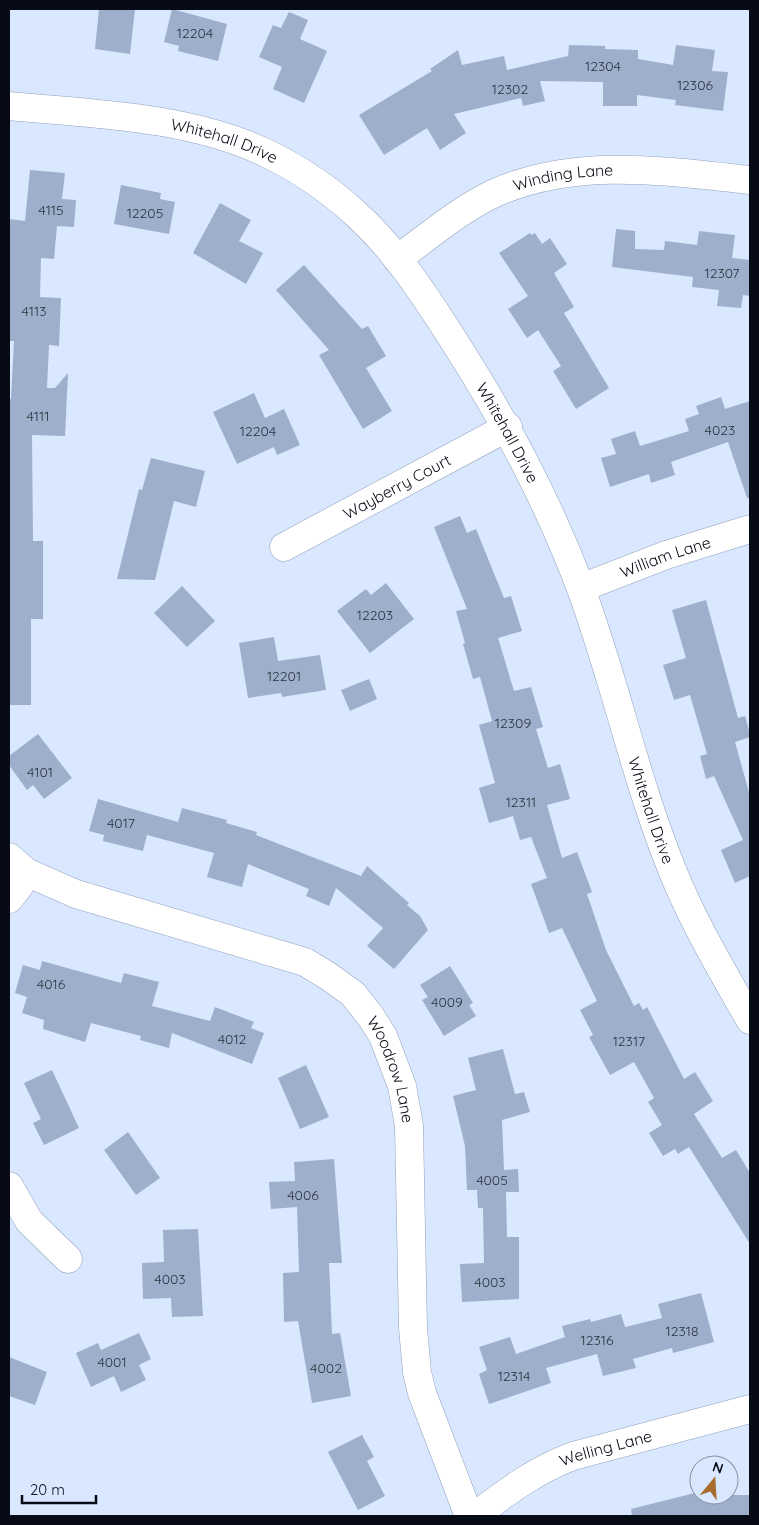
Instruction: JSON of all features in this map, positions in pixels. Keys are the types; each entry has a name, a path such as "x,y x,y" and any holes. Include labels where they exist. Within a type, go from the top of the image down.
{"street":[{"name":"Whitehall Drive","path":"9,106 155,122 208,133 265,152 312,180 356,214 397,259 434,310 508,427 550,512 581,588 673,872 699,931 750,1020"},
{"name":"Winding Lane","path":"397,259 494,194 547,176 587,170 623,168 750,180"},
{"name":"Wayberry Court","path":"284,547 508,427"},
{"name":"William Lane","path":"581,588 666,555 750,528"},
{"path":"9,899 20,885 17,865"},
{"name":"Woodrow Lane","path":"17,865 76,894 305,962 353,994 372,1017 383,1036 402,1086 409,1126 413,1328 417,1372 422,1393 469,1516"},
{"path":"9,1186 29,1221 68,1259"},
{"name":"Welling Lane","path":"475,1516 524,1478 547,1466 573,1456 750,1409"}],"building":[{"path":"99,9 135,9 130,54 95,49"},
{"path":"172,9 227,24 218,61 178,51 179,46 164,42"},
{"path":"289,12 308,20 300,39 327,51 304,103 273,89 282,67 259,57 273,25 281,28"},
{"path":"569,45 605,46 605,49 638,50 638,59 673,65 676,45 715,50 712,71 728,72 723,111 675,105 676,100 637,95 637,106 603,106 603,82 540,81 545,101 523,106 521,98 454,114 466,133 440,150 427,128 384,155 359,115 432,71 430,69 458,50 462,65 504,56 507,70 568,56"},
{"path":"30,170 65,173 62,199 76,200 74,227 57,226 54,259 41,258 40,297 61,298 59,346 49,345 47,388 55,388 68,373 65,436 32,435 33,541 43,541 43,619 31,619 31,705 9,705 9,399 11,399 14,341 9,341 9,219 25,221"},
{"path":"121,185 161,193 160,199 175,202 169,234 114,224"},
{"path":"220,203 251,220 239,241 263,253 246,284 193,253"},
{"path":"616,229 635,231 635,249 664,250 665,241 697,245 699,231 735,235 732,258 750,260 750,296 743,295 741,308 717,306 719,290 692,287 693,277 612,267"},
{"path":"530,233 531,235 535,233 542,244 550,238 567,264 554,273 574,307 564,313 609,388 576,409 553,371 561,366 538,330 527,338 508,309 528,296 499,253"},
{"path":"304,265 362,329 368,326 386,356 366,368 392,411 363,429 319,355 329,350 276,290"},
{"path":"254,393 265,418 284,409 300,445 277,455 274,447 237,464 213,412"},
{"path":"721,397 725,409 750,401 750,498 747,498 728,442 671,462 675,475 651,483 649,474 610,487 601,458 616,454 611,439 635,431 640,446 689,431 685,419 699,414 696,406"},
{"path":"151,458 205,471 196,507 174,501 155,580 117,579 139,489 142,490"},
{"path":"460,516 467,533 476,529 504,598 511,596 522,631 498,638 514,691 531,687 543,727 536,729 548,768 560,764 570,799 547,805 562,858 577,852 592,892 587,894 606,950 634,1006 639,1003 643,1010 647,1007 684,1079 695,1072 713,1101 694,1114 722,1158 736,1150 750,1173 750,1244 689,1147 678,1154 675,1149 663,1156 649,1133 662,1125 648,1102 654,1098 634,1062 610,1075 589,1037 593,1035 580,1010 597,1001 562,928 549,933 531,884 547,878 531,837 520,840 513,816 489,823 479,788 495,783 479,725 492,721 480,677 473,679 463,644 465,643 456,611 467,609 434,527"},
{"path":"386,583 414,619 370,653 337,611 366,589 371,595"},
{"path":"182,586 215,621 187,647 154,613"},
{"path":"706,600 738,718 745,716 750,734 750,737 735,742 750,796 750,876 735,883 721,850 743,840 714,776 706,779 700,756 707,754 690,695 674,700 663,665 686,658 672,610"},
{"path":"274,637 278,661 320,655 326,690 282,697 281,693 248,698 239,643"},
{"path":"369,679 377,699 350,711 341,690"},
{"path":"38,734 72,778 44,799 33,785 27,790 9,765 9,756"},
{"path":"98,799 178,822 182,808 227,820 226,823 257,832 256,835 361,876 367,866 409,903 407,905 420,916 428,930 394,969 367,946 383,928 336,888 329,906 306,896 309,889 248,864 242,887 207,877 214,853 147,835 143,851 103,841 104,835 89,831"},
{"path":"42,961 121,983 124,973 159,982 152,1006 210,1021 215,1007 254,1022 251,1028 264,1033 252,1064 172,1033 169,1048 140,1040 141,1036 91,1023 85,1042 43,1029 44,1020 22,1013 27,997 15,993 23,965 40,970"},
{"path":"450,966 473,1003 469,1005 476,1016 444,1036 422,1000 428,997 420,985"},
{"path":"503,1049 515,1094 524,1092 530,1112 502,1120 504,1170 518,1169 519,1192 506,1192 507,1237 519,1237 519,1299 462,1302 460,1264 484,1263 483,1208 478,1208 477,1190 467,1190 465,1146 453,1096 476,1090 468,1058"},
{"path":"306,1065 329,1117 300,1129 278,1078"},
{"path":"52,1070 79,1128 44,1145 33,1123 41,1119 24,1083"},
{"path":"128,1132 160,1178 136,1195 104,1150"},
{"path":"334,1159 342,1263 329,1263 332,1334 340,1333 351,1396 312,1403 298,1321 284,1322 283,1273 299,1272 297,1207 271,1209 269,1182 295,1181 294,1162"},
{"path":"198,1229 203,1316 172,1317 171,1298 143,1299 142,1263 164,1262 163,1230"},
{"path":"701,1293 714,1342 673,1353 672,1348 633,1359 636,1368 603,1376 597,1354 546,1368 551,1383 489,1404 479,1374 487,1370 479,1347 510,1337 516,1354 565,1337 562,1326 590,1319 591,1322 621,1314 625,1327 662,1318 658,1304"},
{"path":"139,1333 151,1359 139,1365 146,1380 121,1392 114,1376 91,1387 76,1353 98,1343 101,1350"},
{"path":"9,1357 47,1372 35,1405 9,1396"},
{"path":"362,1435 374,1457 367,1461 385,1496 358,1510 328,1452"},
{"path":"689,1494 689,1505 739,1505 739,1495 750,1495 750,1516 632,1516 631,1509"}]}
